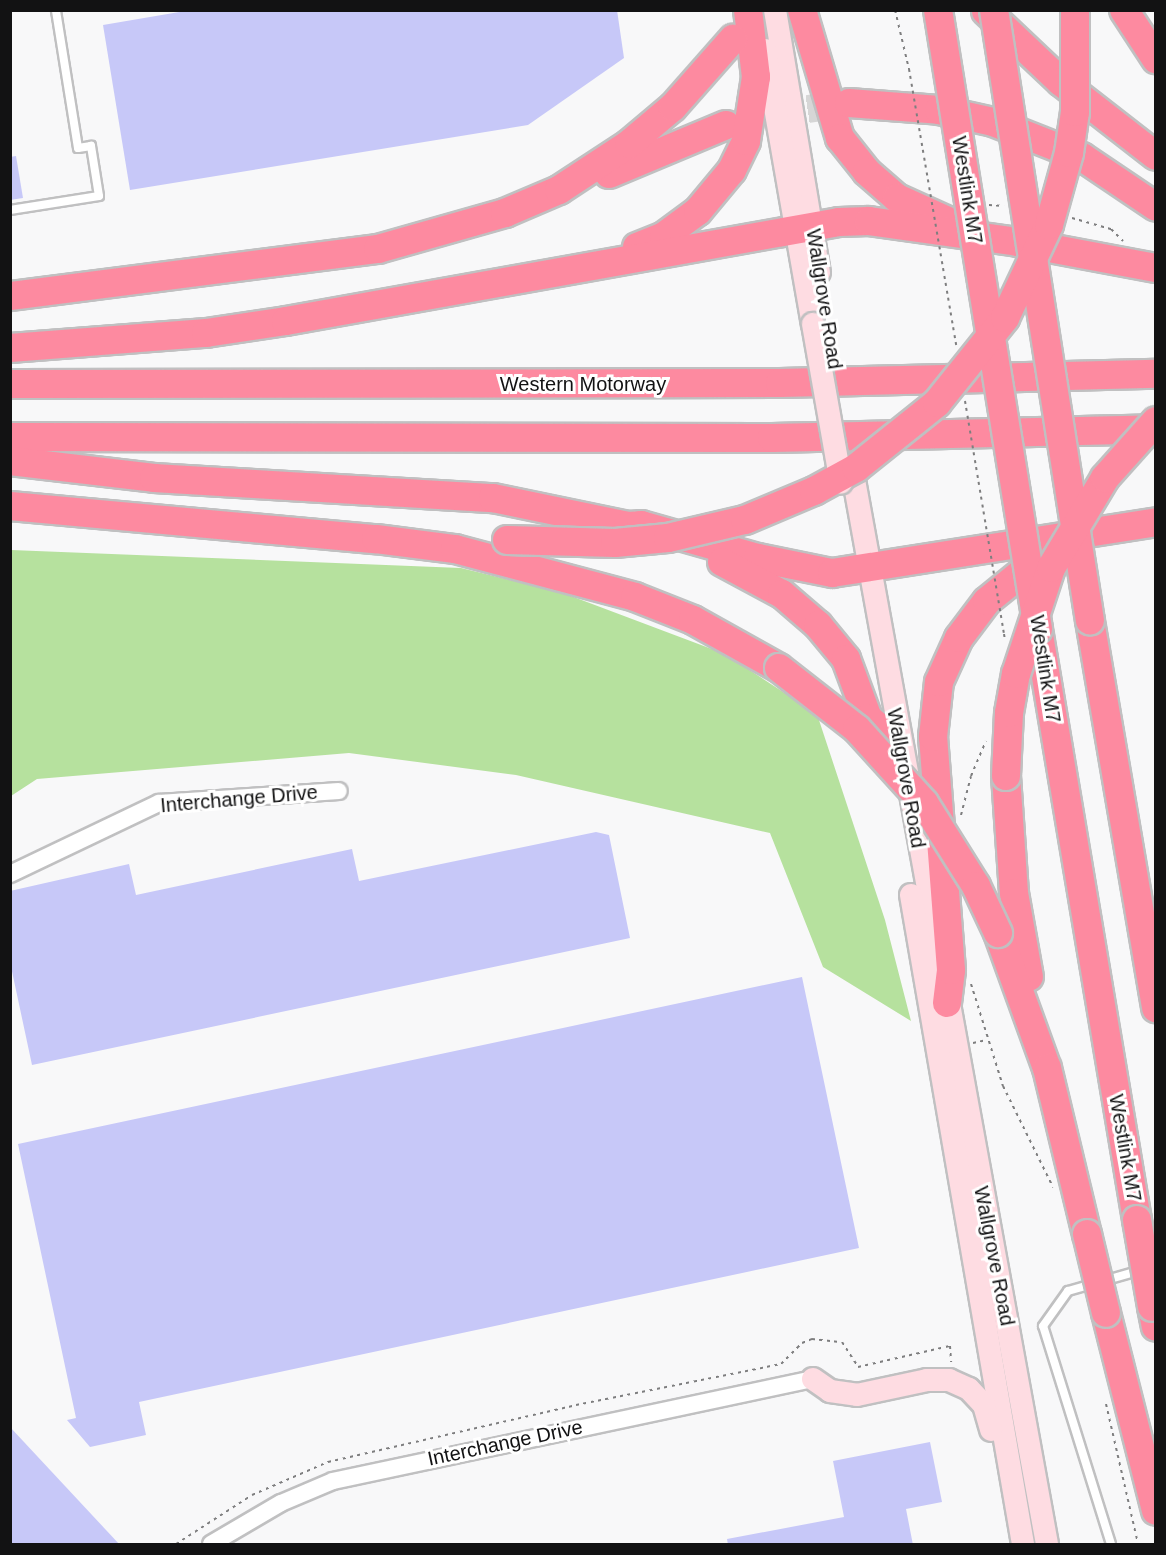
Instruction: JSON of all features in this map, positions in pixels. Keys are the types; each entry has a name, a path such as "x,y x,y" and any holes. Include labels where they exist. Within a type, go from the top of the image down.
{"highway":[{"path":"621,261 633,248 664,236 686,221 732,170 746,141 754,103 756,77 748,10"},
{"path":"802,10 840,138 867,172 897,198 947,222 1012,241"},
{"name":"Westlink M7","path":"938,10 1038,629 1154,1317"},
{"path":"986,10 1060,82 1155,156"},
{"path":"994,10 1090,621 1155,1008"},
{"path":"10,493 507,540 586,544 643,541 745,520 804,496 856,468 938,403 1005,318 1049,225 1069,153 1075,112 1076,10"},
{"path":"1124,10 1155,59"},
{"path":"10,296 408,243 505,213 559,190 594,168 673,107 733,39"},
{"path":"849,103 939,110 993,122 1082,157 1155,207"},
{"path":"408,243 419,246 493,226 657,151 726,125"},
{"path":"10,348 263,325 804,228 869,221 1012,241 1155,268"},
{"name":"Western Motorway","path":"10,384 769,384 1155,374"},
{"path":"1155,421 1105,478 1051,568 1016,674 1009,713 1006,776 1014,894 1047,1068 1155,1511"},
{"path":"10,437 760,438 1155,429"},
{"path":"10,461 154,478 469,495 628,526 641,525 818,572 864,570 1155,522"},
{"path":"10,506 376,538 475,553 634,597 693,620 779,668 857,729 917,795 952,844 998,933 1047,1068"},
{"path":"628,526 636,533 742,570 798,605 846,659 868,718 883,731"},
{"path":"947,1003 951,970 933,737 939,682 959,638 998,590 1025,570 1074,547 1093,532"}],"main road":[{"name":"Wallgrove Road","path":"758,10 804,228"},
{"name":"Wallgrove Road","path":"775,10 804,228 847,482 947,1003 1047,1545"},
{"name":"Wallgrove Road","path":"864,570 883,731 1023,1545"},
{"path":"813,1379 843,1395 938,1378 969,1389 984,1405 1023,1545"}],"street":[{"name":"Interchange Drive","path":"10,874 159,804 339,791"},
{"name":"Interchange Drive","path":"211,1545 281,1503 344,1478 813,1379"}],"lane":[{"path":"10,210 99,196 91,146 78,148 56,10"},
{"path":"1111,1545 1043,1326 1068,1291 1123,1273 1155,1268"}],"path":[{"path":"895,10 909,69"},
{"path":"176,1545 252,1495 328,1462 576,1404 781,1364 802,1343 813,1339 842,1342 858,1367 950,1346 952,1367"}],"green space":[{"path":"11,550 461,568 563,593 725,654 817,714 885,920 911,1021 823,967 770,833 516,775 349,753 37,779 11,796"}],"building":[{"path":"191,10 617,10 624,58 528,125 130,190 103,25"},
{"path":"16,156 23,198 10,200 10,157"},
{"path":"596,832 609,835 630,938 32,1065 10,962 10,891 129,864 136,895 352,849 359,881"},
{"path":"802,977 859,1248 139,1402 146,1435 90,1447 67,1420 76,1418 18,1144"},
{"path":"10,1427 120,1545 10,1545"},
{"path":"930,1442 942,1502 906,1509 913,1545 728,1545 727,1539 844,1517 833,1461"}],"tunnel":[{"path":"766,115 849,103"}]}
